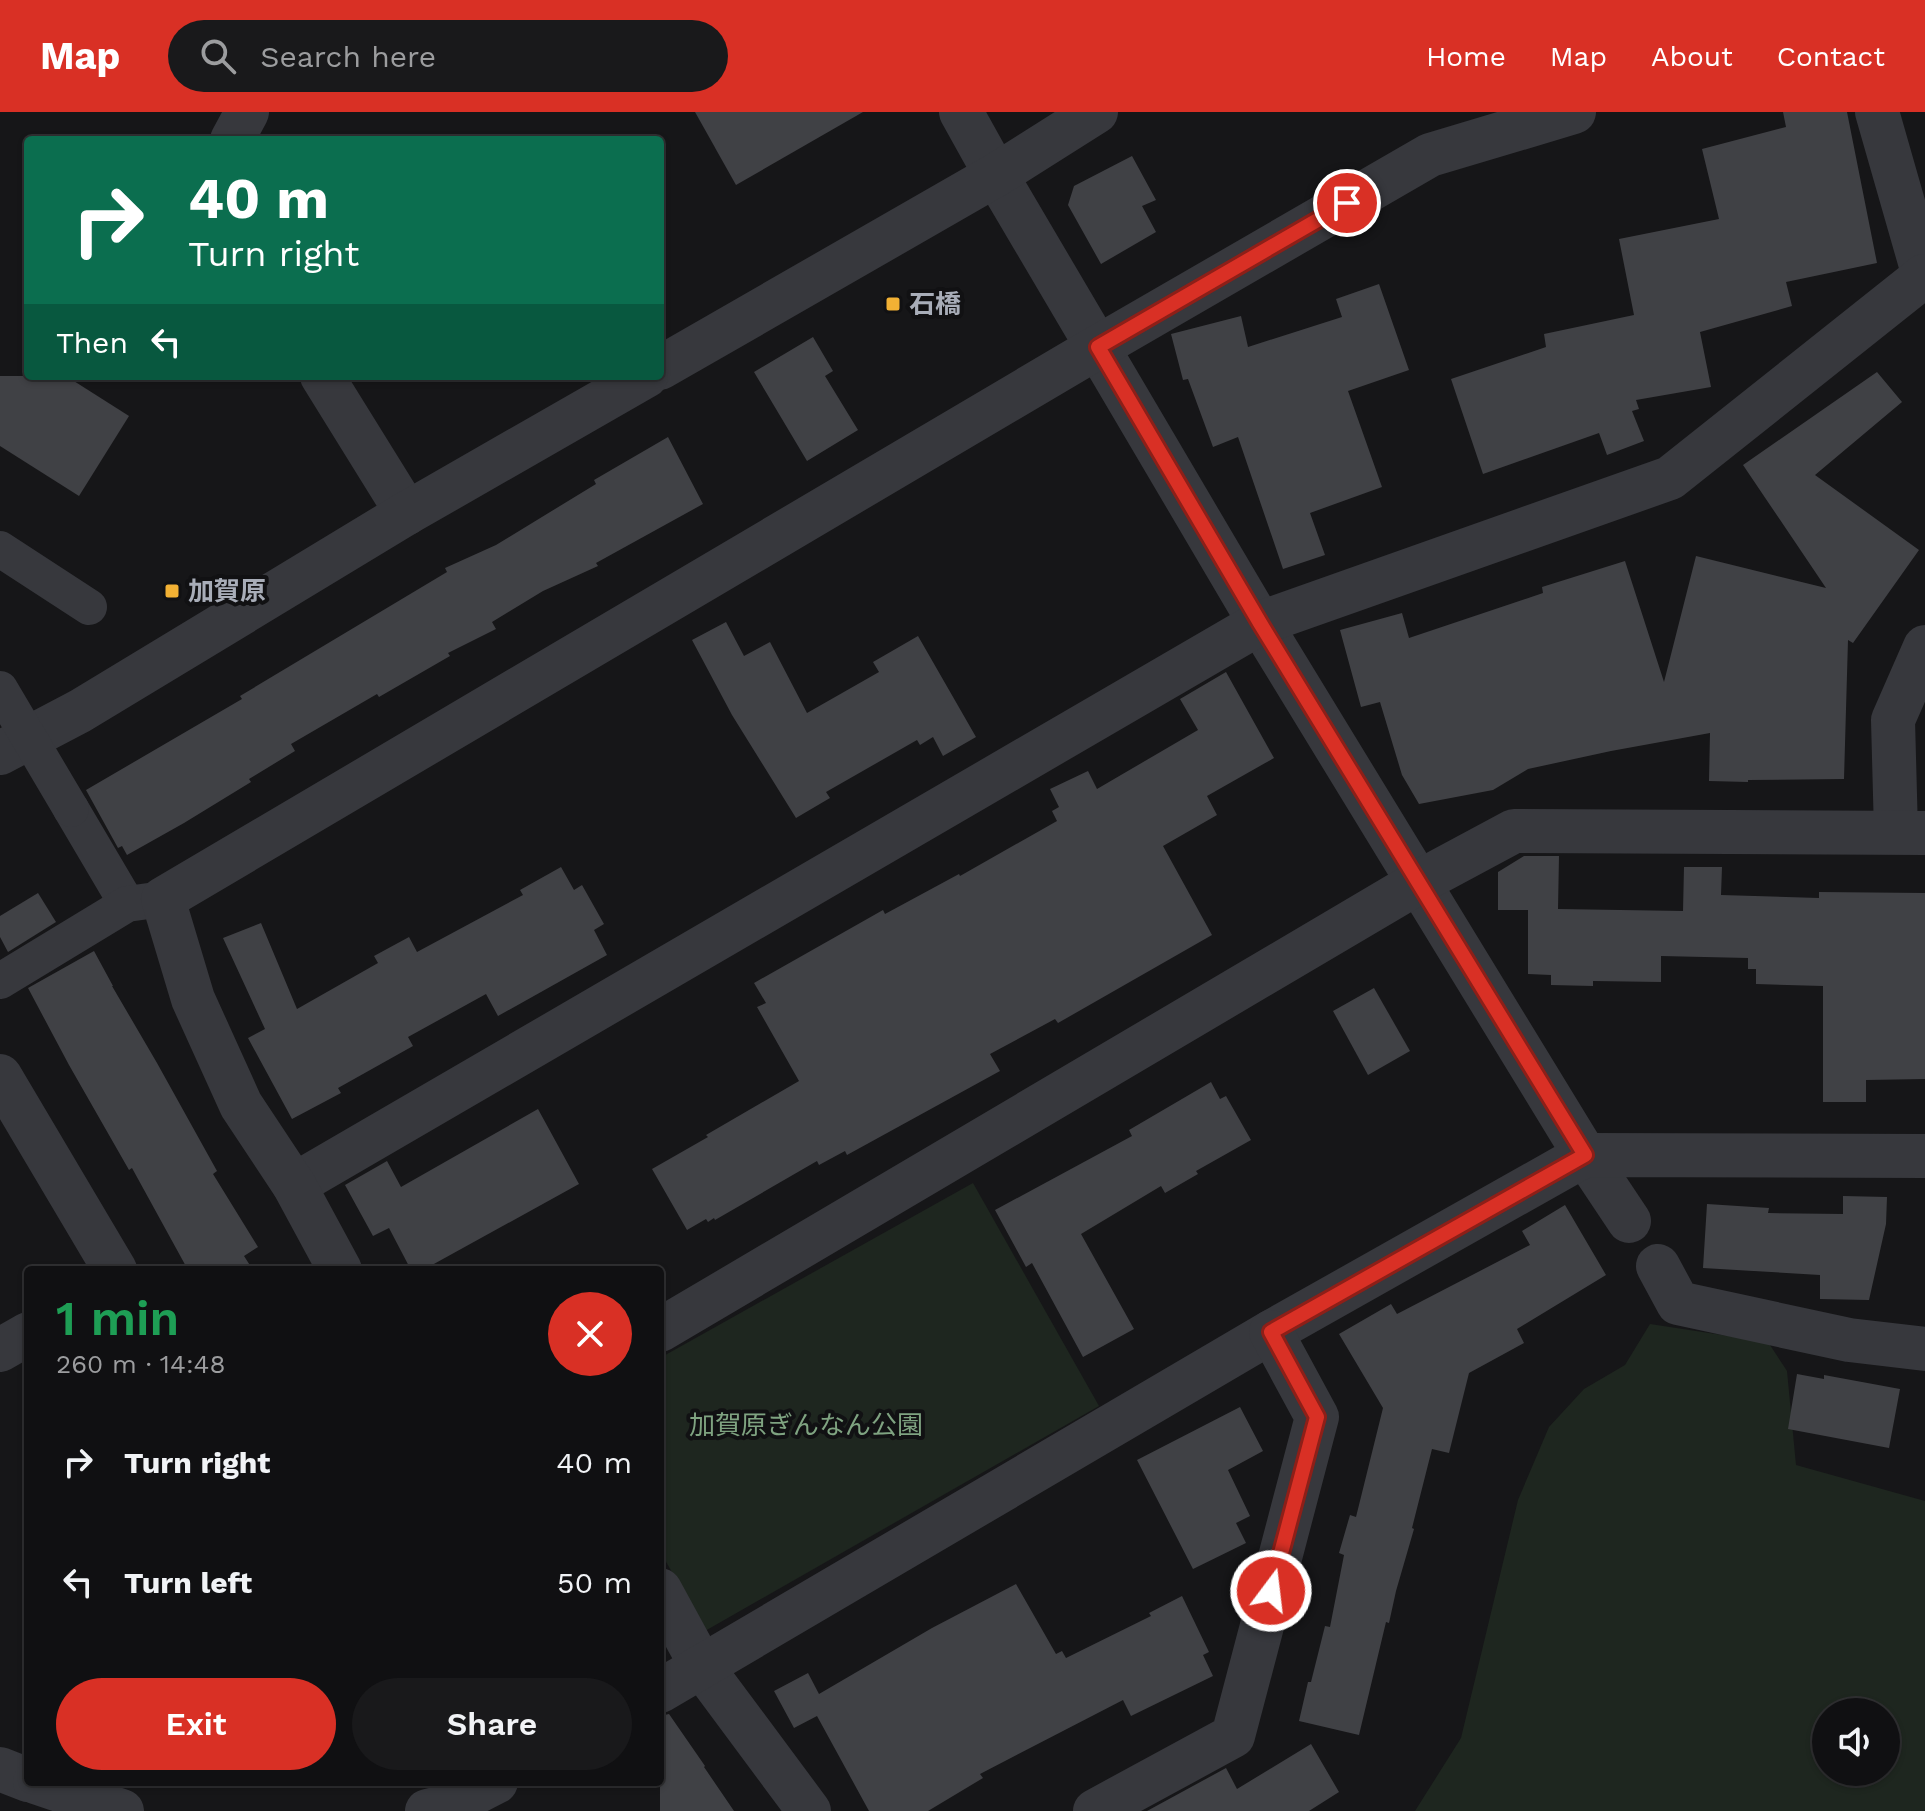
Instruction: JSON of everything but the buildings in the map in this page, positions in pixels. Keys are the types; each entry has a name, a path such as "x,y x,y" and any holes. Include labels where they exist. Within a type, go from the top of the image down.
{"street":[{"path":"234,136 247,112"},
{"path":"961,112 1260,623 1585,1155 1629,1221"},
{"path":"664,366 996,175 1096,112"},
{"path":"0,981 145,902 1430,155 1574,112"},
{"path":"294,1185 1260,623 1670,478 1924,278 1877,112"},
{"path":"324,380 407,513"},
{"path":"0,753 80,711 407,513 639,380"},
{"path":"0,549 89,607"},
{"path":"664,1328 1419,882 1514,831 1910,832 1893,720 1925,647"},
{"path":"0,689 71,809 145,902 241,1105 294,1185 338,1266"},
{"path":"0,1076 113,1266"},
{"path":"664,1689 1271,1332 1585,1155 1925,1156"},
{"path":"1658,1266 1678,1303 1849,1340 1925,1349"},
{"path":"1095,1811 1233,1736 1317,1417 1271,1332"},
{"path":"0,1350 24,1336"},
{"path":"664,1597 702,1667 809,1811"},
{"path":"57,1786 122,1811"},
{"path":"427,1811 451,1805 488,1786"}],"green space":[{"name":"加賀原ぎんなん公園","path":"973,1183 1099,1406 705,1631 664,1558 664,1356"},
{"path":"1650,1324 1768,1342 1787,1371 1796,1465 1925,1501 1925,1811 1415,1811 1461,1738 1518,1500 1549,1427 1584,1389 1625,1365"}],"place":[{"name":"石橋","path":"893,304"},
{"name":"加賀原","path":"172,591"}],"route":[{"path":"1271,1591 1317,1417 1271,1332 1585,1155 1260,623 1098,347 1347,203"}]}
